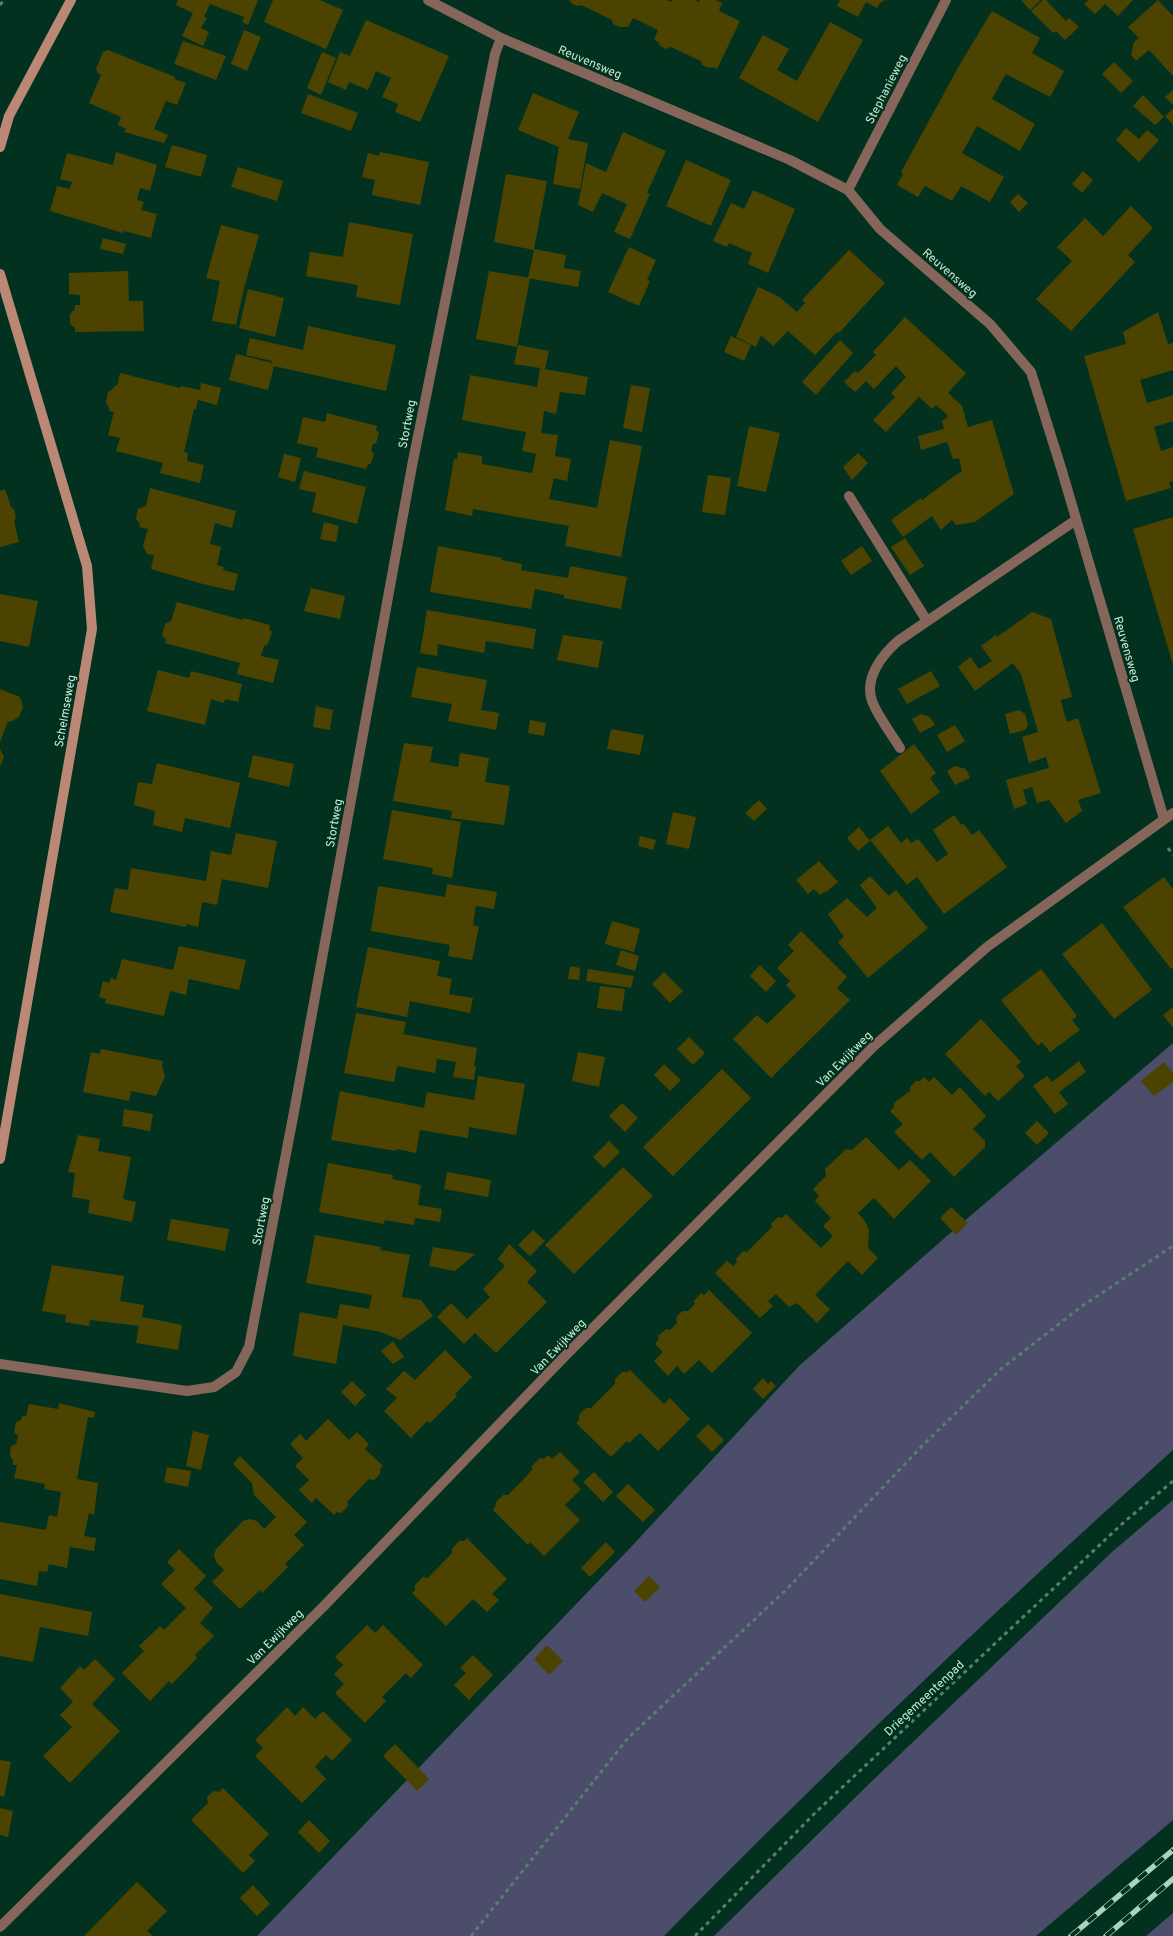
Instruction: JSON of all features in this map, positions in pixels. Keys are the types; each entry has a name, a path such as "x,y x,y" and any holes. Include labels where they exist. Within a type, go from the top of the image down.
{"main road":[{"path":"0,147 9,116 70,0"},
{"name":"Schelmseweg","path":"0,274 87,566 92,629 0,1159"}],"street":[{"name":"Reuvensweg","path":"428,0 500,38 790,160 848,190 880,229 990,324 1031,372 1169,816"},
{"name":"Stephanieweg","path":"848,190 946,0"},
{"name":"Stortweg","path":"0,1364 186,1391 214,1387 236,1372 250,1347 410,476 495,54 500,38"},
{"path":"849,496 927,621"},
{"path":"900,748 872,700 871,681 877,666 886,652 898,640 1076,520"},
{"name":"Van Ewijkweg","path":"0,1927 323,1607 565,1356 874,1046 988,947 1169,816"}],"path":[{"path":"0,6 4,0"},
{"path":"470,1936 628,1738 787,1589 921,1447 1002,1369 1082,1306 1173,1246"},
{"name":"Driegemeentenpad","path":"695,1936 815,1813 1124,1523 1173,1481"}],"shaded area":[{"path":"1173,1043 1173,1450 915,1689 664,1936 257,1936 631,1547 799,1366 948,1235"},
{"path":"1173,1500 1173,1820 1036,1936 714,1936 871,1782 1112,1552"},
{"path":"1173,1913 1173,1936 1146,1936"}],"building":[{"path":"178,0 258,0 248,25 242,22 244,17 210,4 204,17 207,18 201,28 209,32 203,46 182,36 193,13 176,5"},
{"path":"273,0 320,0 343,10 326,49 264,22"},
{"path":"569,0 666,0 671,2 672,0 694,0 699,2 700,0 715,0 722,3 719,11 740,21 717,69 702,65 701,61 671,47 666,49 660,46 654,39 658,30 633,18 628,27 620,27 613,24 612,20 581,5 577,6"},
{"path":"840,0 885,0 877,8 866,2 858,17 837,6"},
{"path":"1021,0 1041,0 1030,10"},
{"path":"1043,0 1046,0 1066,21 1069,18 1079,27 1065,40 1056,31 1053,33 1031,11"},
{"path":"1089,0 1133,0 1118,16 1105,4 1095,14 1084,4"},
{"path":"1158,0 1173,16 1173,76 1149,50 1136,61 1131,55 1134,42 1139,38 1128,27"},
{"path":"992,11 1040,38 1032,53 1064,71 1050,97 1006,74 999,86 992,99 1035,124 1020,151 977,126 962,153 1004,177 990,202 961,186 952,201 925,186 918,197 897,185 903,174 901,172 960,64"},
{"path":"366,20 449,56 420,122 395,112 398,104 382,97 391,78 376,71 368,90 349,82 346,90 328,82 340,52 350,56"},
{"path":"830,22 863,40 818,122 739,78 763,35 789,49 777,70 797,81"},
{"path":"244,30 261,37 247,71 231,64"},
{"path":"183,41 226,56 216,80 174,64"},
{"path":"108,50 186,83 177,105 166,101 154,129 168,135 164,143 124,132 126,129 118,125 121,117 89,103 101,75 96,69 103,52"},
{"path":"322,52 336,58 321,95 307,88"},
{"path":"1114,62 1133,81 1121,93 1102,74"},
{"path":"1173,90 1173,105 1165,97"},
{"path":"533,93 579,112 568,139 588,143 580,189 553,184 559,147 518,130"},
{"path":"308,94 358,113 351,131 301,113"},
{"path":"1143,95 1164,117 1155,125 1133,106"},
{"path":"1173,109 1173,125 1165,116"},
{"path":"1126,128 1139,139 1147,130 1159,140 1139,162 1116,140"},
{"path":"623,132 666,151 647,193 650,194 630,239 614,232 627,204 602,193 593,212 578,205 586,163 606,172"},
{"path":"172,145 207,155 201,177 165,167"},
{"path":"116,152 157,165 150,191 140,188 137,200 144,202 141,210 157,214 151,238 124,231 123,233 50,211 57,186 70,189 72,182 60,179 67,153 113,165"},
{"path":"380,152 429,162 420,205 372,195 375,180 362,177 368,153 379,156"},
{"path":"686,160 731,180 711,226 666,206"},
{"path":"238,167 283,181 277,201 231,187"},
{"path":"1083,171 1093,180 1082,193 1072,184"},
{"path":"506,174 547,181 534,249 566,255 564,268 581,271 578,287 528,278 534,250 494,242"},
{"path":"753,190 795,209 768,273 748,264 752,253 729,243 727,247 713,241 731,203 744,209"},
{"path":"1018,194 1028,203 1019,212 1010,202"},
{"path":"1131,206 1153,228 1128,255 1135,262 1071,331 1036,299 1072,261 1057,247 1085,218 1103,236"},
{"path":"349,222 413,234 400,305 356,297 358,285 306,276 310,252 343,257"},
{"path":"221,225 259,235 236,325 212,321 220,281 206,278"},
{"path":"103,238 126,244 123,254 100,249"},
{"path":"629,247 656,260 647,280 650,281 639,306 608,292"},
{"path":"849,250 885,283 839,333 837,332 815,355 788,331 773,346 761,335 756,347 736,337 758,287 778,296 797,312 805,303 802,300"},
{"path":"128,271 129,301 143,301 144,331 75,332 75,328 70,324 70,314 75,309 75,305 80,305 80,295 69,294 69,273"},
{"path":"489,271 530,278 517,347 476,339"},
{"path":"248,289 284,298 275,337 239,328"},
{"path":"1158,312 1168,344 1173,343 1173,370 1140,380 1147,403 1173,395 1173,421 1154,427 1161,451 1173,447 1173,481 1169,482 1171,488 1126,501 1084,356 1126,344 1123,332"},
{"path":"905,317 966,373 948,393 962,406 968,427 992,420 1014,494 975,522 956,525 952,520 941,530 932,516 903,537 891,520 962,472 959,458 953,459 947,442 921,450 918,436 944,429 942,421 948,416 936,405 932,409 919,397 886,432 873,420 895,397 891,393 906,377 896,366 874,389 866,381 855,392 844,382 855,371 858,373 876,355 873,352"},
{"path":"308,326 396,345 386,391 274,366 268,390 229,380 236,354 272,363 272,361 246,355 250,338 303,350"},
{"path":"731,336 751,345 744,361 724,352"},
{"path":"840,340 853,353 816,395 802,382"},
{"path":"518,345 549,351 545,369 588,377 585,395 560,392 556,414 544,411 541,433 558,435 555,456 571,459 567,481 554,478 549,499 597,508 610,440 642,446 621,557 565,546 569,526 473,509 472,516 445,510 454,459 457,459 458,452 482,456 482,464 532,473 536,454 522,451 526,432 462,420 470,375 537,387 540,368 514,364"},
{"path":"120,373 180,388 181,386 200,390 201,383 221,388 217,405 198,400 196,409 194,409 184,452 188,453 187,461 204,465 200,483 160,473 163,463 116,451 120,438 108,435 114,412 109,411 106,402 108,392 115,385 117,386"},
{"path":"631,385 650,388 642,432 623,428"},
{"path":"327,413 377,426 376,430 379,433 371,451 374,454 371,463 366,469 316,457 318,448 297,443 303,417 325,422"},
{"path":"749,426 780,433 766,492 737,486"},
{"path":"858,453 868,463 852,480 843,467"},
{"path":"284,454 301,458 295,482 278,477"},
{"path":"304,471 366,487 357,524 312,512 316,493 299,489"},
{"path":"708,475 731,478 725,515 702,512"},
{"path":"150,488 236,511 232,528 215,523 210,544 221,547 217,565 224,567 223,570 238,574 234,591 151,569 154,555 147,554 143,546 148,529 139,527 140,524 136,519 138,509 146,506"},
{"path":"5,489 11,507 14,509 16,518 14,521 19,542 0,547 0,491"},
{"path":"1173,517 1173,665 1133,529"},
{"path":"324,522 339,526 336,542 320,539"},
{"path":"905,538 924,566 910,575 891,547"},
{"path":"438,546 502,558 502,560 522,564 521,570 568,578 570,566 627,577 621,609 564,598 564,595 535,589 531,609 430,592"},
{"path":"862,546 872,561 851,575 841,561"},
{"path":"311,588 345,596 340,619 304,611"},
{"path":"0,594 38,601 29,647 0,641"},
{"path":"177,602 243,620 243,618 270,625 269,629 272,632 261,656 279,660 273,683 237,674 240,663 165,643 166,640 162,635 165,624 171,621"},
{"path":"427,610 536,629 533,649 486,641 484,653 438,644 437,656 420,653"},
{"path":"1032,612 1051,619 1072,697 1061,700 1063,709 1067,722 1078,718 1101,793 1078,800 1082,811 1066,823 1049,800 1037,803 1032,787 1023,790 1027,804 1014,809 1006,780 1049,768 1046,757 1029,763 1022,737 1038,732 1021,674 1013,663 975,691 958,667 970,657 979,669 992,661 981,646"},
{"path":"563,635 603,641 598,668 557,660"},
{"path":"417,667 487,680 481,710 499,713 496,730 448,721 452,704 411,697"},
{"path":"158,670 189,678 191,671 242,684 238,702 225,699 224,703 211,699 205,725 147,711"},
{"path":"931,671 940,686 907,704 898,689"},
{"path":"0,689 20,697 23,707 19,717 10,722 8,721 0,742"},
{"path":"316,706 333,710 330,730 313,727"},
{"path":"1019,710 1025,714 1028,725 1025,730 1010,734 1005,714"},
{"path":"921,714 930,717 935,725 920,733 912,719"},
{"path":"530,720 546,723 544,736 528,733"},
{"path":"955,725 965,741 947,752 937,735"},
{"path":"611,729 644,735 640,755 607,749"},
{"path":"404,743 433,747 430,762 458,767 460,753 489,758 485,782 510,786 504,825 451,818 452,811 393,801"},
{"path":"914,744 936,773 930,778 940,792 911,814 880,771"},
{"path":"0,749 4,757 0,767"},
{"path":"253,755 294,764 289,787 248,777"},
{"path":"157,763 240,783 230,828 185,818 182,832 153,825 155,811 134,805 138,782 152,784"},
{"path":"955,766 966,769 970,778 955,785 947,771"},
{"path":"759,800 767,809 754,821 745,813"},
{"path":"392,810 461,822 452,878 432,874 433,868 383,859"},
{"path":"673,812 696,817 689,849 666,844"},
{"path":"954,815 972,835 979,830 1007,867 944,914 917,877 907,885 870,840 888,826 901,843 907,838 911,843 918,839 937,862 948,854 933,830"},
{"path":"859,827 870,841 858,851 847,838"},
{"path":"236,833 277,841 268,888 222,879 217,905 202,902 198,927 186,924 186,927 110,912 115,888 128,890 131,868 206,881 211,851 231,855"},
{"path":"640,836 656,840 653,850 638,846"},
{"path":"819,861 838,882 820,895 814,889 808,894 796,880"},
{"path":"870,876 889,896 896,890 928,928 868,978 838,942 844,937 828,914 847,898 867,917 877,908 860,885"},
{"path":"1164,877 1173,889 1173,968 1171,969 1123,907"},
{"path":"447,884 497,892 494,909 476,906 473,925 479,927 472,960 448,956 450,945 371,931 378,886 445,897"},
{"path":"612,921 640,929 634,952 605,944"},
{"path":"1102,923 1152,990 1114,1019 1062,954"},
{"path":"801,931 847,977 837,988 850,1000 771,1078 733,1039 757,1015 767,1024 796,996 786,985 790,981 777,968 794,951 788,945"},
{"path":"179,946 246,960 239,990 189,979 186,995 170,991 164,1016 105,1003 106,999 99,997 103,981 109,983 111,978 116,980 122,959 173,970"},
{"path":"368,947 440,961 437,976 452,979 449,994 473,998 470,1013 410,1001 407,1017 356,1007"},
{"path":"621,950 639,956 635,971 616,965"},
{"path":"760,965 776,981 766,992 750,976"},
{"path":"570,966 580,968 579,980 568,979"},
{"path":"588,969 634,976 631,988 586,981"},
{"path":"1041,969 1077,1016 1072,1020 1080,1030 1050,1052 1042,1042 1038,1046 1001,1000"},
{"path":"664,972 683,991 670,1003 652,984"},
{"path":"600,986 625,989 622,1011 597,1008"},
{"path":"1173,1007 1173,1028 1163,1015"},
{"path":"356,1013 406,1022 403,1034 477,1048 474,1080 453,1077 456,1062 437,1059 435,1073 397,1066 394,1082 344,1073"},
{"path":"981,1019 1021,1062 1016,1066 1025,1076 998,1101 989,1092 985,1096 945,1054"},
{"path":"689,1037 705,1053 693,1065 677,1049"},
{"path":"101,1049 163,1061 162,1066 165,1075 156,1096 131,1091 129,1101 83,1092 91,1052 100,1054"},
{"path":"578,1052 605,1057 599,1087 572,1081"},
{"path":"1079,1061 1086,1072 1059,1092 1068,1104 1055,1114 1033,1086 1047,1076 1052,1082"},
{"path":"1164,1062 1173,1073 1173,1082 1154,1096 1141,1081"},
{"path":"664,1064 681,1080 670,1091 654,1075"},
{"path":"722,1069 751,1098 673,1176 643,1147"},
{"path":"478,1076 525,1084 516,1135 469,1127 468,1138 420,1130 416,1153 331,1140 340,1091 424,1108 427,1092 474,1100"},
{"path":"924,1077 929,1082 934,1077 952,1095 960,1087 986,1116 973,1129 985,1141 985,1147 954,1177 930,1152 922,1160 894,1132 903,1124 890,1111 894,1107 894,1103 910,1091 910,1087 916,1081 920,1081"},
{"path":"622,1103 638,1118 625,1132 609,1116"},
{"path":"124,1109 153,1114 150,1131 122,1126"},
{"path":"1037,1121 1049,1133 1037,1145 1025,1133"},
{"path":"78,1135 100,1139 98,1151 131,1157 123,1199 136,1202 132,1222 88,1213 90,1200 72,1197 75,1173 68,1172"},
{"path":"866,1137 899,1170 910,1160 931,1181 894,1219 874,1198 858,1213 865,1221 869,1230 868,1248 878,1258 862,1275 848,1261 815,1295 830,1309 817,1323 797,1303 789,1307 776,1294 768,1301 773,1306 760,1318 715,1273 727,1261 733,1266 743,1251 747,1252 772,1227 771,1224 778,1217 782,1218 786,1214 821,1248 833,1236 823,1226 831,1218 815,1201 819,1196 813,1189 826,1176 825,1169 846,1149 852,1150"},
{"path":"609,1141 620,1152 604,1168 593,1157"},
{"path":"328,1163 393,1175 392,1179 421,1185 418,1205 442,1209 440,1222 415,1218 414,1225 385,1220 384,1224 319,1212"},
{"path":"623,1167 653,1196 574,1274 545,1245"},
{"path":"447,1172 491,1180 488,1197 444,1189"},
{"path":"951,1207 968,1223 956,1235 940,1218"},
{"path":"171,1219 229,1229 225,1251 167,1240"},
{"path":"533,1230 545,1241 530,1256 518,1245"},
{"path":"315,1235 381,1247 380,1250 410,1255 402,1297 421,1300 433,1316 400,1340 381,1332 343,1325 336,1364 293,1356 300,1312 337,1319 340,1304 369,1309 372,1295 306,1283"},
{"path":"509,1244 537,1271 527,1282 547,1302 496,1353 475,1333 464,1344 437,1317 451,1303 467,1319 490,1297 483,1289 505,1266 498,1259"},
{"path":"433,1247 475,1254 455,1271 429,1266"},
{"path":"52,1265 124,1276 120,1301 144,1305 142,1317 182,1325 178,1350 136,1343 139,1326 90,1320 89,1326 65,1322 66,1315 42,1311"},
{"path":"709,1290 752,1333 712,1373 699,1360 684,1374 677,1366 668,1376 654,1361 663,1352 655,1344 659,1339 658,1336 666,1329 670,1330 677,1323 676,1318 679,1314 683,1311 688,1311 695,1304 694,1301 701,1293 704,1295"},
{"path":"393,1341 404,1357 393,1364 381,1351"},
{"path":"445,1350 472,1377 455,1394 457,1396 430,1423 427,1421 411,1438 384,1411 397,1398 386,1389 404,1371 415,1380"},
{"path":"630,1370 664,1404 670,1398 690,1419 658,1451 640,1433 629,1443 627,1441 611,1457 576,1423 579,1420 579,1415 586,1408 591,1408 615,1384 615,1379 622,1372"},
{"path":"763,1378 768,1384 771,1381 776,1386 763,1399 753,1389"},
{"path":"352,1381 366,1395 355,1406 341,1392"},
{"path":"59,1403 95,1412 94,1418 88,1417 77,1479 98,1483 94,1515 89,1513 84,1536 96,1538 94,1551 70,1547 67,1568 49,1564 47,1572 39,1571 37,1586 0,1579 0,1522 46,1530 49,1515 57,1517 61,1492 44,1489 45,1484 14,1478 17,1465 13,1465 13,1460 10,1456 11,1446 16,1444 18,1436 14,1432 16,1422 21,1420 22,1416 26,1416 29,1404 58,1409"},
{"path":"328,1419 349,1440 357,1432 369,1444 365,1449 383,1466 380,1469 380,1474 374,1480 369,1479 347,1502 348,1506 341,1513 337,1512 334,1515 316,1498 312,1503 299,1490 309,1480 295,1466 303,1458 290,1444 300,1434 306,1441"},
{"path":"708,1424 724,1440 712,1452 696,1436"},
{"path":"193,1431 209,1435 201,1470 186,1466"},
{"path":"560,1452 580,1472 572,1480 581,1489 565,1505 580,1520 544,1556 530,1542 528,1545 493,1510 496,1502 503,1495 508,1495 520,1483 540,1458 544,1459 548,1455 552,1459"},
{"path":"240,1456 307,1522 294,1535 304,1545 285,1564 288,1567 262,1593 260,1590 240,1609 212,1582 224,1570 216,1562 214,1555 216,1549 243,1521 250,1519 257,1521 264,1529 276,1517 254,1495 252,1483 233,1464"},
{"path":"167,1467 191,1471 188,1487 164,1482"},
{"path":"594,1472 613,1492 603,1502 583,1482"},
{"path":"628,1484 655,1510 643,1522 616,1496"},
{"path":"467,1538 507,1579 492,1594 499,1600 487,1612 473,1599 446,1626 412,1593 415,1590 415,1585 423,1577 428,1578 452,1553 452,1549 459,1541 464,1541"},
{"path":"606,1542 615,1552 590,1577 581,1568"},
{"path":"179,1549 206,1576 194,1589 213,1608 200,1623 214,1636 195,1655 197,1658 172,1684 169,1681 150,1701 122,1673 144,1651 139,1646 160,1626 164,1630 186,1608 161,1584 175,1570 167,1562"},
{"path":"649,1576 660,1587 645,1602 634,1591"},
{"path":"0,1594 92,1612 88,1636 40,1627 33,1662 0,1656"},
{"path":"367,1625 375,1633 383,1625 423,1665 411,1678 406,1673 382,1697 386,1701 365,1723 335,1693 344,1684 334,1674 343,1665 335,1657"},
{"path":"547,1645 563,1661 549,1675 534,1659"},
{"path":"473,1655 493,1675 469,1700 454,1685 466,1673 460,1668"},
{"path":"95,1659 115,1679 92,1704 120,1731 70,1783 43,1756 72,1727 60,1715 73,1702 60,1688 80,1666 84,1670"},
{"path":"287,1707 295,1716 303,1707 315,1719 323,1711 352,1740 332,1761 326,1755 315,1767 326,1779 302,1803 255,1756 263,1748 255,1740"},
{"path":"395,1744 429,1779 417,1791 383,1756"},
{"path":"0,1760 11,1762 4,1797 0,1796"},
{"path":"223,1788 269,1834 249,1855 255,1861 243,1873 191,1820 208,1803 207,1797 214,1791 219,1792"},
{"path":"0,1808 13,1811 8,1837 0,1835"},
{"path":"309,1820 330,1841 319,1853 298,1832"},
{"path":"137,1882 167,1911 147,1931 153,1936 84,1936"},
{"path":"253,1885 270,1904 257,1916 240,1898"}],"railway":[{"path":"1071,1936 1173,1850"},
{"path":"1106,1936 1173,1879"}]}
